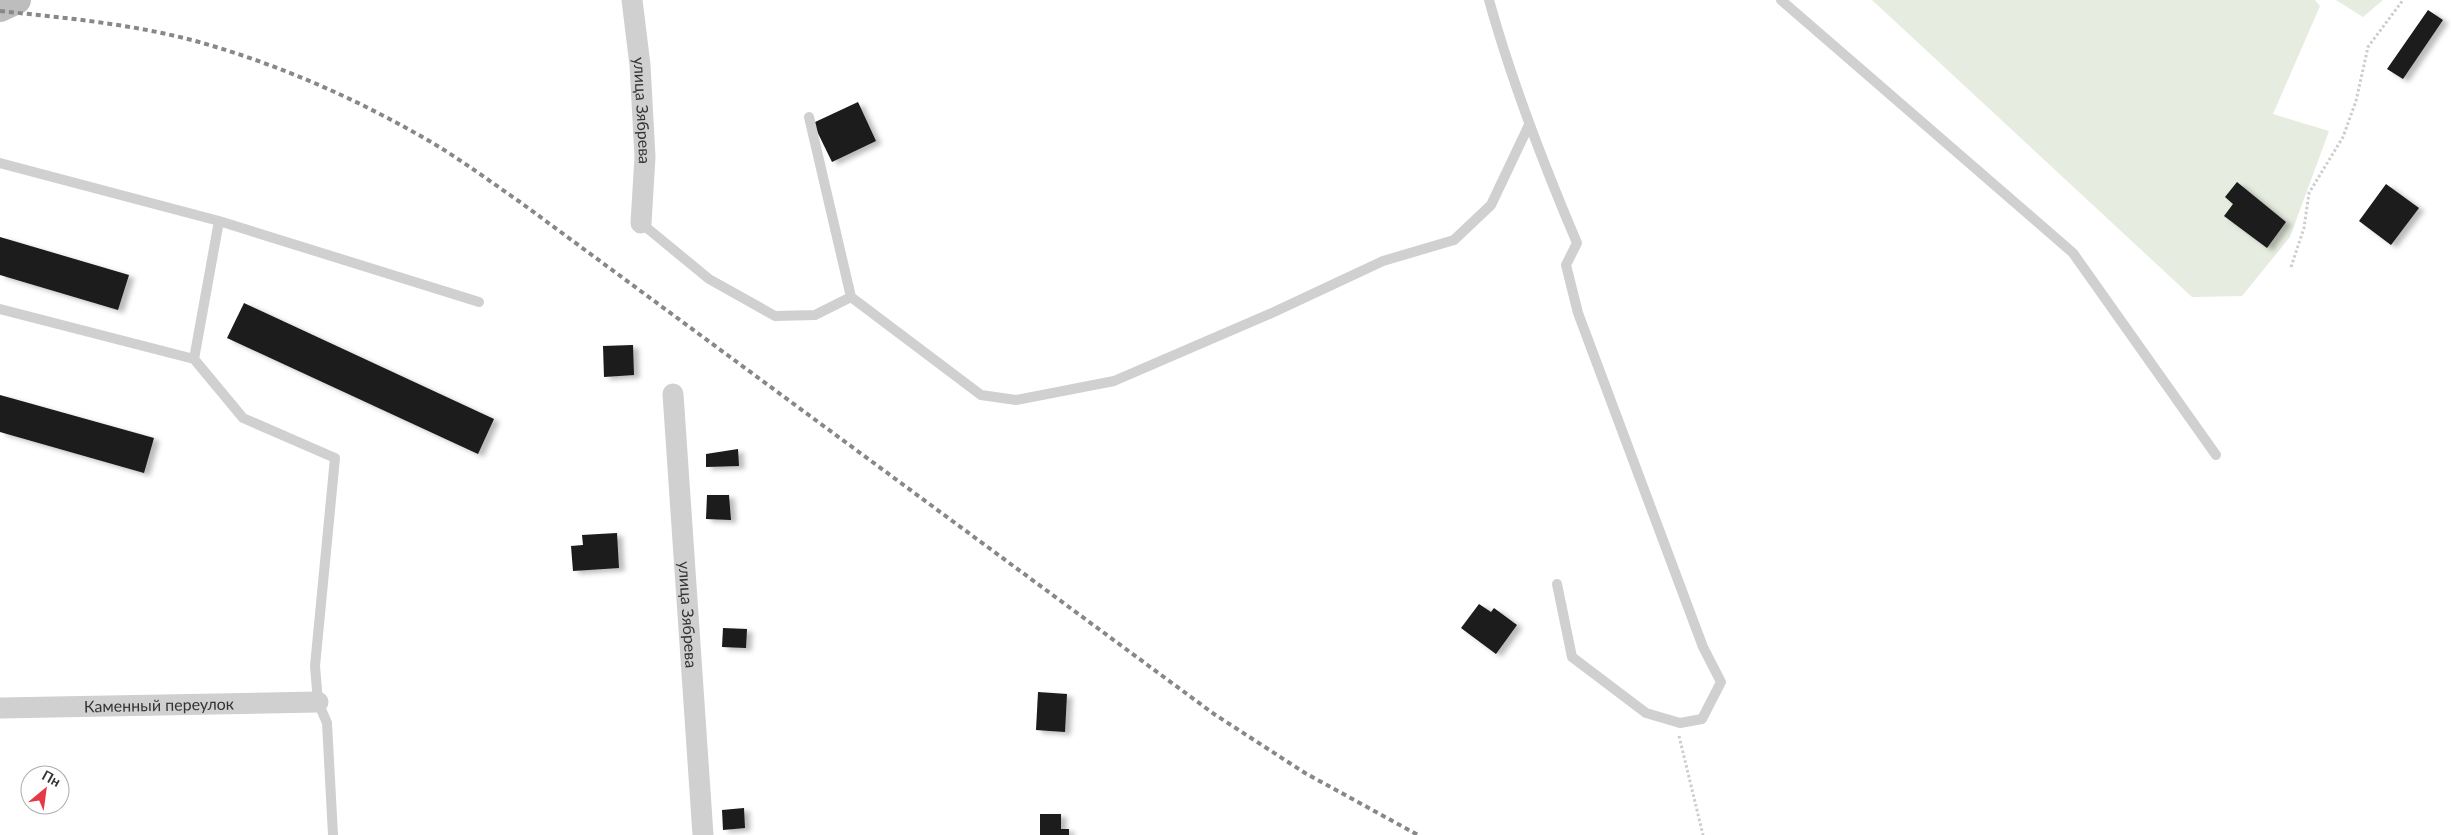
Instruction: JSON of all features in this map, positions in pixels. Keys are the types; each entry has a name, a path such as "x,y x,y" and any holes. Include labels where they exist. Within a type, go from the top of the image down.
{"main road":[{"path":"0,8 17,0"}],"street":[{"name":"улица Зябрева","path":"632,0 640,65 644,148 641,223"},
{"name":"улица Зябрева","path":"673,394 703,835"},
{"name":"Каменный переулок","path":"0,708 318,702"}],"lane":[{"path":"1489,0 1540,156 1577,243 1566,265 1578,313 1703,647 1720,682 1702,719 1680,723 1646,713 1572,657 1557,584"},
{"path":"1781,0 2074,253 2216,455"},
{"path":"809,117 851,297 981,395 1016,400 1114,381 1274,312 1383,261 1454,240 1491,205 1529,125"},
{"path":"0,163 219,222 480,302"},
{"path":"194,359 219,222"},
{"path":"641,223 710,279 775,316 815,315 851,297"},
{"path":"0,309 194,359 243,418 335,458 315,666 318,702 327,723 333,835"}],"path":[{"path":"2291,267 2304,228 2309,193 2343,137 2356,101 2368,48 2402,0"},
{"path":"1675,721 1703,835"}],"shaded area":[{"path":"1872,0 2315,0 2320,6 2273,114 2329,131 2290,237 2242,296 2192,297"},
{"path":"2336,0 2383,0 2363,17"}],"building":[{"path":"2428,10 2443,20 2403,79 2387,69"},
{"path":"858,102 876,141 832,162 813,123"},
{"path":"2237,182 2286,222 2267,248 2224,216 2233,204 2225,197"},
{"path":"2386,184 2419,208 2391,245 2359,221"},
{"path":"0,237 129,275 118,310 0,275"},
{"path":"244,303 494,419 478,454 227,338"},
{"path":"633,345 634,375 604,377 603,346"},
{"path":"0,395 154,438 144,473 0,432"},
{"path":"738,449 739,466 706,467 706,454"},
{"path":"707,495 729,495 731,520 706,519"},
{"path":"617,533 619,568 573,571 571,546 583,545 582,535"},
{"path":"1479,604 1491,612 1494,608 1517,625 1496,654 1461,628"},
{"path":"723,628 747,629 746,648 722,647"},
{"path":"1038,692 1067,694 1065,732 1036,730"},
{"path":"744,808 745,828 723,830 722,810"},
{"path":"1040,814 1061,814 1061,829 1069,829 1069,835 1040,835"}],"railway":[{"path":"0,11 125,26 199,42 262,62 324,87 384,116 441,148 520,202 1214,714 1305,773 1418,835"}]}
